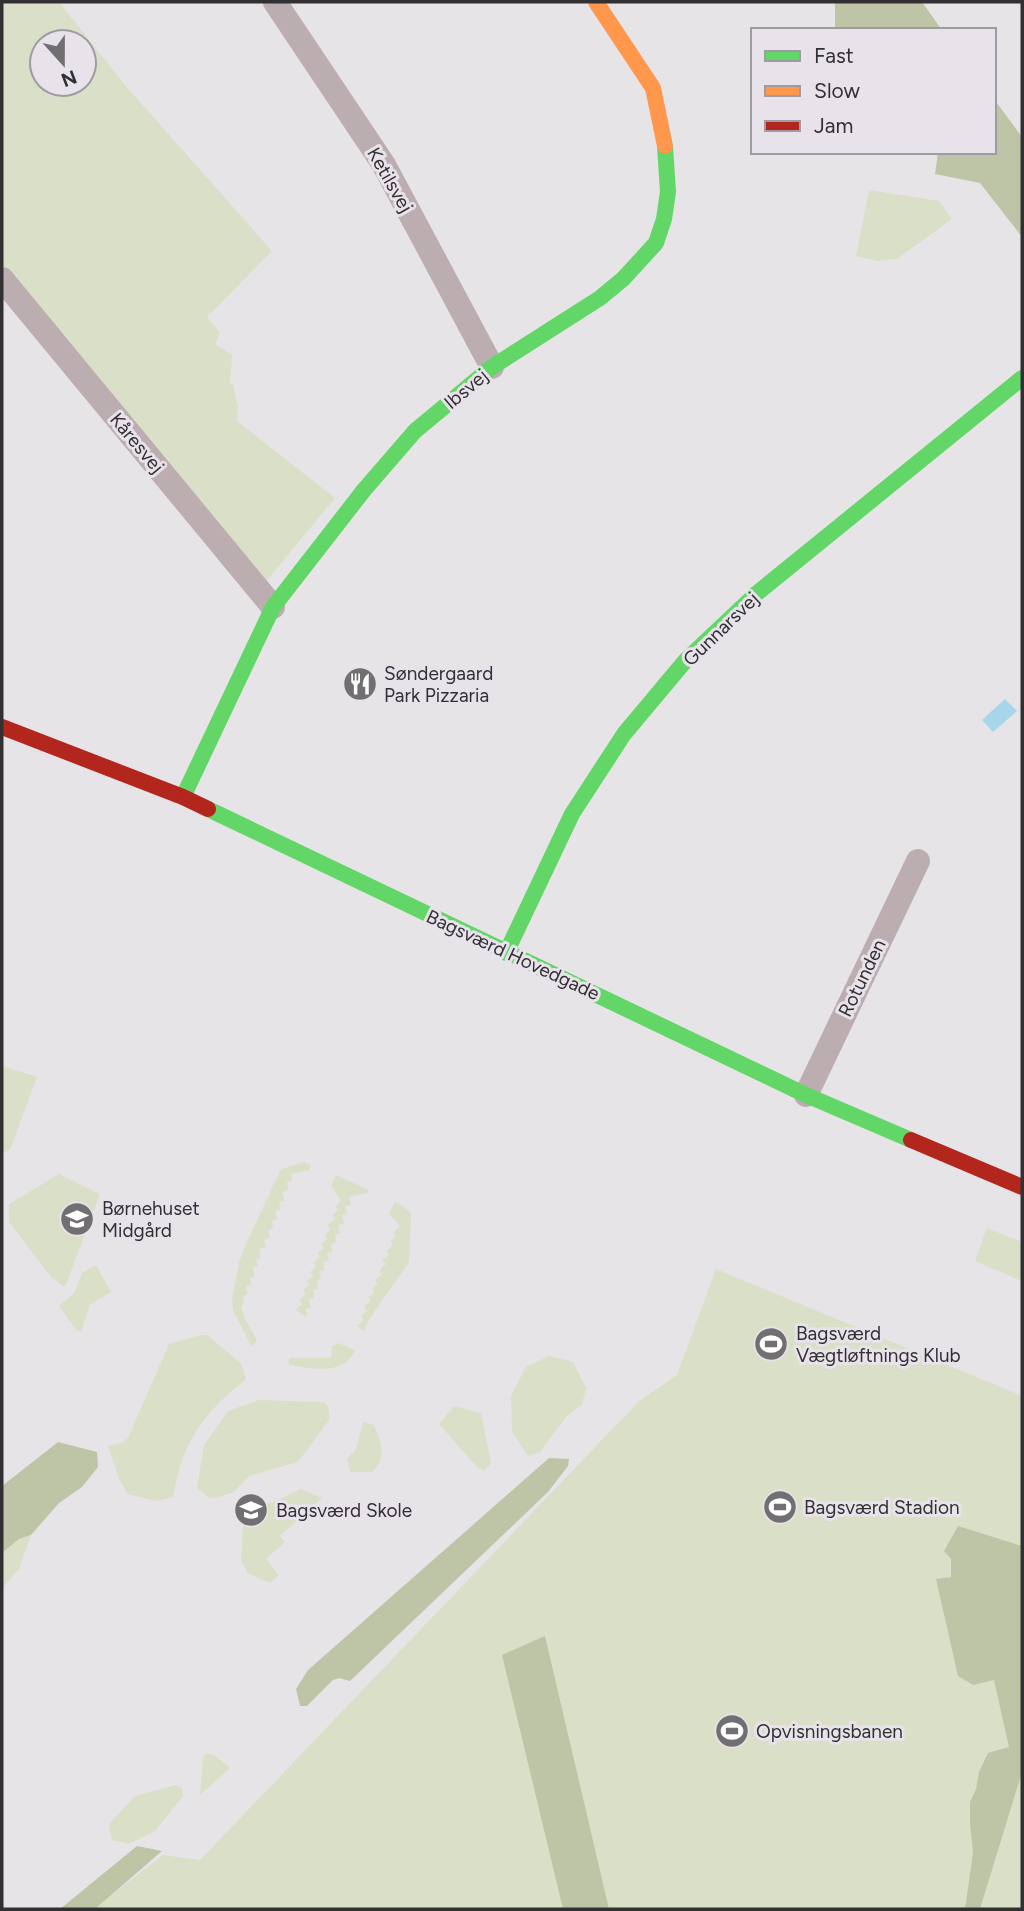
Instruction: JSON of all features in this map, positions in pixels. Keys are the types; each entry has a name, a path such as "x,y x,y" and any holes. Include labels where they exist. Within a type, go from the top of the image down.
{"street":[{"name":"Ketilsvej","path":"275,2 384,165 492,367"},
{"name":"Ibsvej","path":"183,797 273,607 364,490 415,431 492,367 585,308 623,279 656,243 664,219 668,192 665,145 653,89 596,2"},
{"name":"Kåresvej","path":"2,279 273,607"},
{"name":"Gunnarsvej","path":"506,953 572,814 624,734 686,660 756,594 1022,378"},
{"name":"Bagsværd Hovedgade","path":"2,727 183,797 806,1095 1022,1187"},
{"name":"Rotunden","path":"806,1095 918,861"}],"green space":[{"path":"2,2 59,2 80,28 28,28 28,98 98,98 98,51 272,251 207,317 220,333 215,344 232,355 230,385 233,383 238,407 237,421 335,498 264,584 2,273"},
{"path":"835,2 922,2 941,28 835,28"},
{"path":"996,102 1022,137 1022,237 980,183 935,174 938,154 996,154"},
{"path":"869,190 939,201 952,219 897,259 877,261 856,256"},
{"path":"2,1066 37,1077 10,1150 2,1153"},
{"path":"303,1162 310,1164 310,1170 291,1174 292,1181 287,1182 288,1190 282,1192 285,1201 279,1202 281,1209 275,1211 277,1219 272,1221 273,1228 268,1230 270,1238 264,1240 266,1247 259,1249 261,1257 256,1259 258,1266 253,1268 255,1276 250,1278 252,1285 246,1287 248,1294 243,1296 244,1304 241,1306 244,1317 257,1340 252,1347 233,1310 232,1299 239,1263 279,1173 282,1169"},
{"path":"59,1174 100,1194 65,1287 51,1277 9,1222 9,1204"},
{"path":"336,1175 369,1190 367,1193 349,1197 351,1205 345,1206 347,1214 342,1215 344,1224 338,1225 340,1233 335,1235 336,1242 331,1244 332,1252 327,1253 329,1261 323,1262 325,1270 319,1271 321,1279 317,1281 318,1289 313,1290 314,1298 309,1300 311,1308 306,1309 307,1317 295,1310 302,1304 299,1300 306,1294 303,1290 309,1285 306,1281 313,1276 310,1272 316,1267 314,1262 320,1257 317,1253 324,1248 321,1244 327,1239 325,1235 331,1229 327,1225 335,1219 332,1215 338,1210 335,1206 341,1201 331,1186"},
{"path":"395,1201 411,1214 409,1262 368,1321 364,1331 357,1326 363,1320 361,1316 367,1311 364,1306 371,1301 368,1297 378,1283 375,1280 382,1274 379,1270 386,1264 382,1260 389,1255 386,1251 393,1245 390,1241 396,1236 393,1233 400,1226 389,1214"},
{"path":"987,1228 1022,1242 1022,1281 975,1261"},
{"path":"96,1265 111,1292 90,1305 81,1332 77,1331 59,1306 75,1292 82,1273"},
{"name":"Bagsværd Stadion","path":"716,1269 1022,1396 1022,1909 93,1909 163,1855 200,1860 639,1401 677,1375"},
{"path":"207,1335 241,1363 246,1379 217,1405 197,1430 182,1460 173,1497 156,1501 128,1494 119,1479 108,1446 122,1443 128,1438 169,1344"},
{"path":"338,1343 355,1350 343,1364 326,1369 289,1365 289,1358 331,1358 332,1346"},
{"path":"549,1356 573,1362 586,1388 582,1404 566,1417 540,1452 528,1456 512,1432 511,1396 526,1367"},
{"path":"259,1400 323,1402 328,1406 330,1419 298,1462 249,1476 234,1492 215,1498 208,1497 197,1488 204,1445 228,1411"},
{"path":"454,1406 481,1413 491,1463 484,1471 478,1468 439,1424"},
{"path":"363,1422 374,1425 382,1455 372,1472 350,1472 347,1459 356,1449"},
{"path":"58,1442 97,1452 98,1467 82,1487 59,1503 31,1535 19,1539 2,1553 2,1486"},
{"path":"549,1458 569,1459 568,1466 548,1492 350,1681 339,1678 333,1680 307,1706 300,1706 296,1689 308,1670"},
{"path":"301,1489 322,1498 280,1536 285,1542 266,1559 279,1575 270,1583 248,1573 241,1560 243,1525 255,1510"},
{"path":"958,1526 1022,1546 1022,1772 980,1909 965,1909 973,1853 970,1802 988,1753 1009,1747 994,1680 973,1685 958,1676 936,1579 951,1577 951,1559 944,1551"},
{"path":"31,1535 19,1569 2,1588 2,1553 19,1539"},
{"path":"545,1636 609,1909 563,1909 502,1655"},
{"path":"207,1753 214,1755 230,1768 200,1795 203,1757"},
{"path":"176,1785 182,1788 183,1796 155,1831 129,1844 112,1840 110,1823 135,1796"},
{"path":"137,1846 162,1851 95,1909 60,1909"}],"water":[{"path":"1005,699 1017,711 993,732 982,720"}],"traffic: fast":[{"path":"183,797 273,607 364,490 415,431 492,367 600,298 623,279 656,243 664,219 668,192 665,146"},
{"path":"506,953 572,814 624,734 686,660 756,594 1022,378"},
{"path":"208,809 806,1095 911,1140"}],"traffic: slow":[{"path":"596,2 653,88 665,146"}],"traffic: jam":[{"path":"2,727 208,809"},
{"path":"911,1140 1022,1187"}],"place":[{"name":"Søndergaard Park Pizzaria","path":"360,684"},
{"name":"Børnehuset Midgård","path":"77,1219"},
{"name":"Bagsværd Vægtløftnings Klub","path":"771,1344"},
{"name":"Bagsværd Stadion","path":"780,1507"},
{"name":"Bagsværd Skole","path":"251,1510"},
{"name":"Opvisningsbanen","path":"732,1731"}]}
